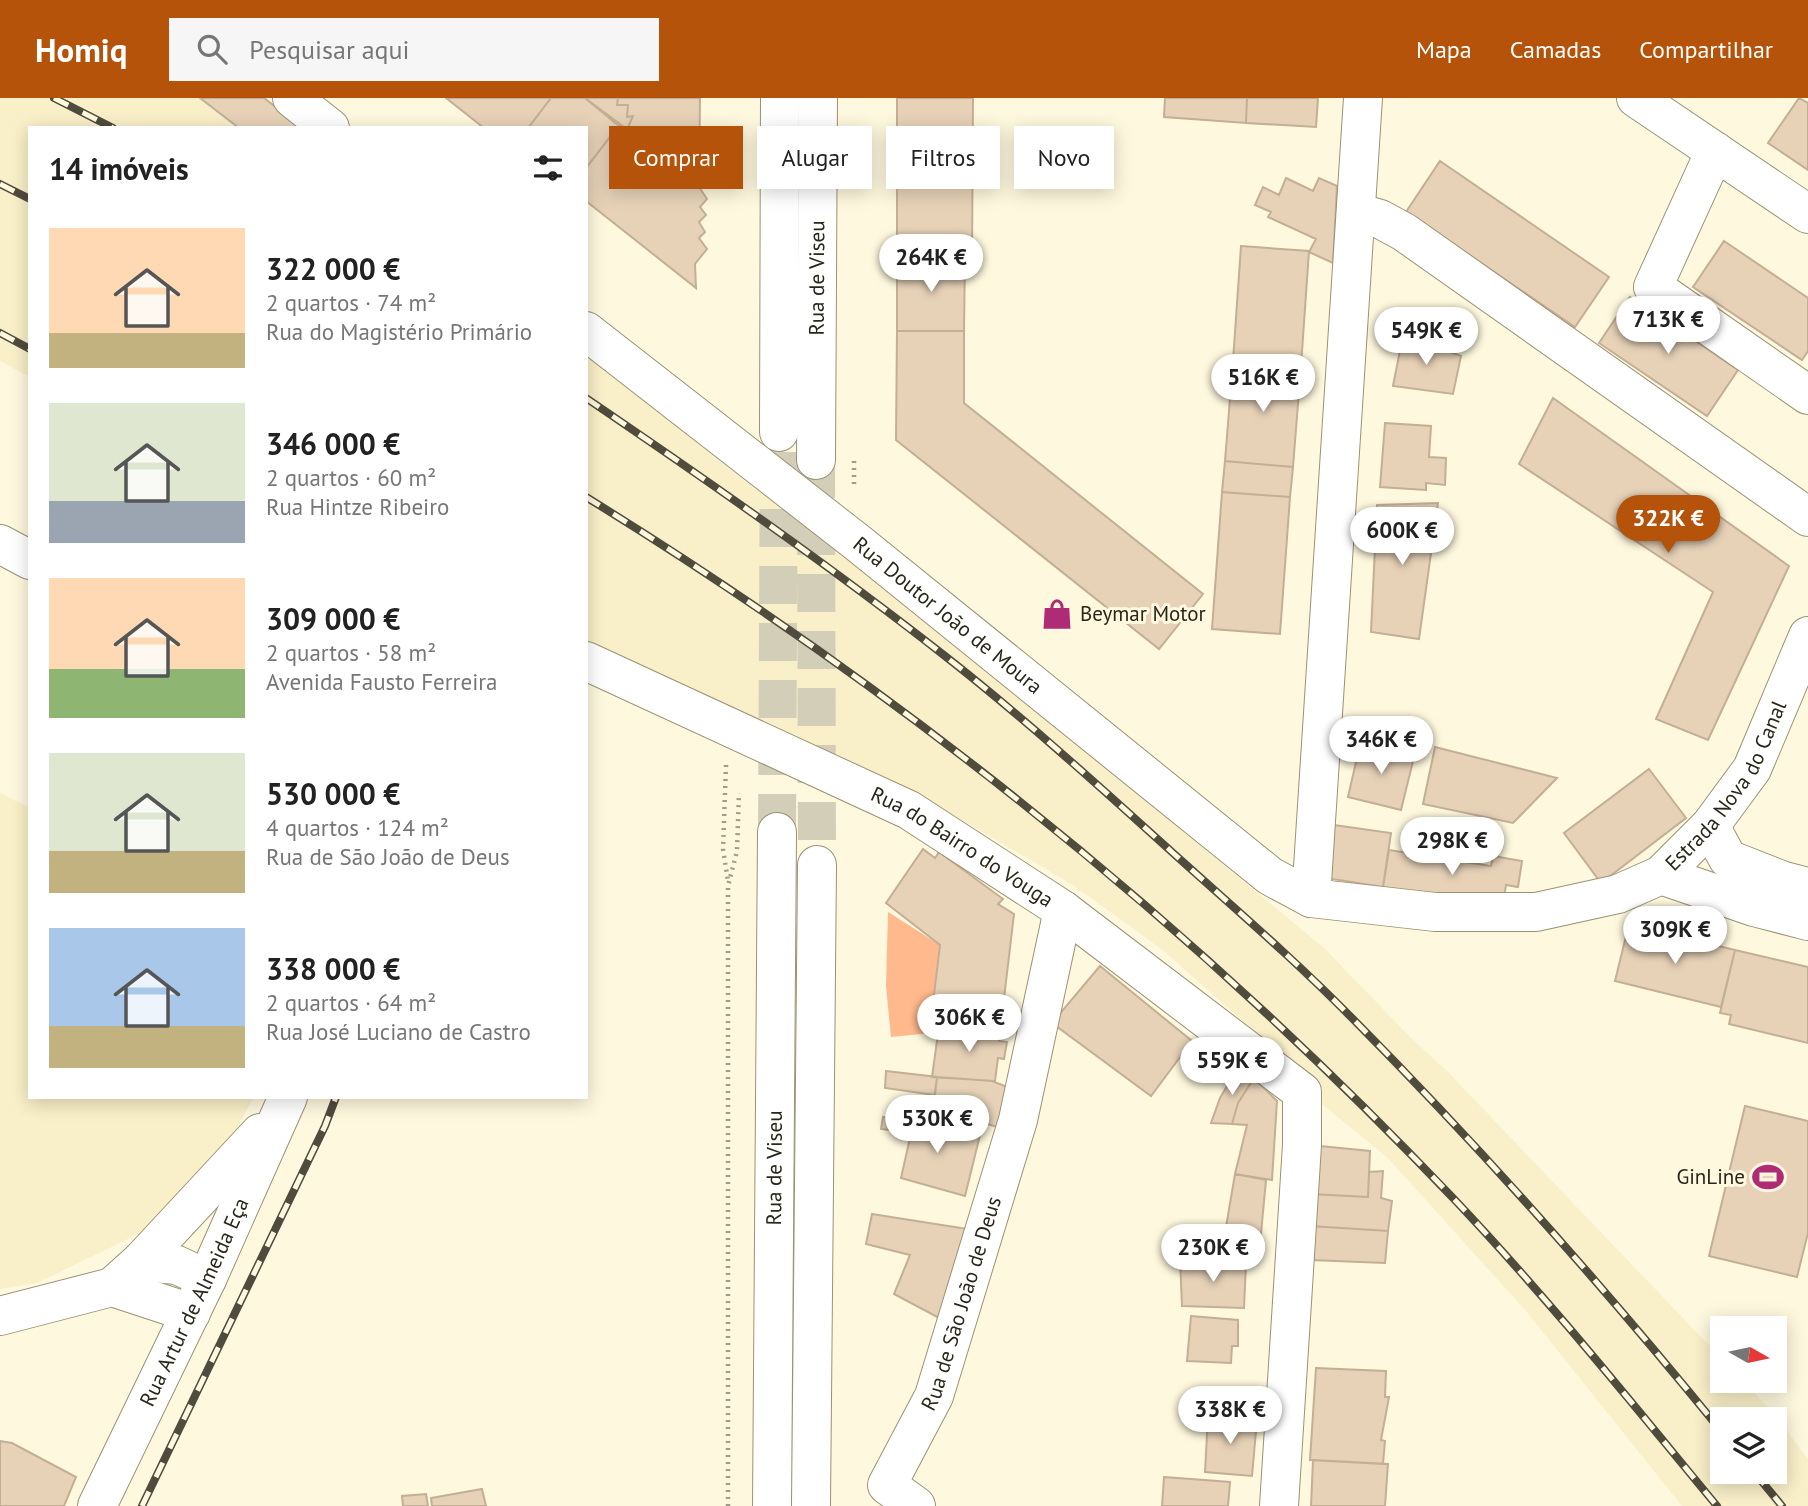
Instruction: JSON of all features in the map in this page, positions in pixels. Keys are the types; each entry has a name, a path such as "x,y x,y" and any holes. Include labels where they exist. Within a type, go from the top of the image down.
{"street":[{"path":"292,98 327,126"},
{"name":"Rua de Viseu","path":"779,432 780,98"},
{"name":"Rua de Viseu","path":"816,460 818,98"},
{"path":"1311,898 1363,98"},
{"path":"1636,98 1808,214"},
{"path":"1715,151 1653,287 1808,395"},
{"path":"1356,212 1380,219 1404,233 1808,517"},
{"name":"Rua Doutor João de Moura","path":"588,333 858,543 1269,876 1311,898"},
{"path":"0,544 28,559"},
{"name":"Estrada Nova do Canal","path":"1311,898 1436,912 1536,912 1618,894 1661,875 1710,826 1752,769 1808,636"},
{"name":"Rua do Bairro do Vouga","path":"588,662 909,810 1063,910 1302,1092 1302,1145 1279,1506"},
{"path":"1710,826 1728,859 1784,881 1808,887"},
{"name":"Rua de Viseu","path":"772,1506 777,832"},
{"name":"Rua de Viseu","path":"811,1506 817,865"},
{"path":"1661,875 1754,907 1808,921"},
{"name":"Rua de São João de Deus","path":"901,1496 1018,1120 1063,910"},
{"path":"126,1274 286,1101"},
{"name":"Rua Artur de Almeida Eça","path":"97,1506 207,1279 286,1101"},
{"path":"0,1316 126,1274 177,1265 207,1279"},
{"path":"126,1274 191,1313"}],"path":[{"path":"727,725 723,849 728,886 727,1506"},
{"path":"728,886 737,851 739,793"}],"shaded area":[{"path":"0,98 264,98 300,126 28,126 28,376 0,361"},
{"path":"588,355 715,458 913,609 1324,948 1412,1039 1447,1071 1710,1346 1710,1393 1754,1393 1767,1407 1710,1407 1710,1484 1787,1484 1787,1431 1808,1459 1808,1506 1682,1506 1526,1311 1387,1157 1324,1106 1291,1064 1164,951 1073,885 923,797 588,641"},
{"path":"0,793 28,807 28,1099 253,1099 230,1141 163,1222 37,1283 0,1289"},
{"path":"888,912 940,945 931,1019 943,1021 942,1032 891,1037 886,986"}],"building":[{"path":"200,98 264,98 300,126 236,126"},
{"path":"446,98 551,98 530,126 481,126"},
{"path":"551,98 585,98 620,124 609,126 609,138 588,165 588,126 530,126"},
{"path":"585,98 618,98 617,105 628,105 627,117 633,116 629,126 619,126"},
{"path":"618,98 700,98 700,126 629,126 633,116 627,117 628,105 617,105"},
{"path":"897,98 973,98 973,126 897,126"},
{"path":"1165,98 1247,98 1246,123 1164,117"},
{"path":"1247,98 1318,98 1316,127 1246,123"},
{"path":"1799,98 1808,103 1808,170 1768,143"},
{"path":"609,138 609,189 700,189 707,199 700,207 706,215 699,222 705,232 699,238 707,249 695,264 696,288 588,203 588,165"},
{"path":"1440,161 1609,277 1575,327 1406,212"},
{"path":"1286,178 1313,191 1319,178 1337,186 1333,263 1309,252 1316,239 1268,217 1271,212 1255,205 1263,187 1279,195"},
{"path":"897,189 972,189 972,257 897,257"},
{"path":"1724,241 1808,298 1808,351 1802,360 1693,287"},
{"path":"1241,246 1309,251 1301,366 1233,361"},
{"path":"965,256 964,331 897,331 897,257"},
{"path":"1630,297 1738,370 1707,416 1599,343"},
{"path":"897,331 964,331 964,403 1203,594 1159,649 896,440"},
{"path":"1403,335 1461,356 1453,394 1393,386"},
{"path":"1233,361 1301,366 1293,467 1225,461"},
{"path":"1553,398 1789,566 1708,740 1656,719 1713,592 1519,464"},
{"path":"1385,423 1431,426 1429,457 1446,458 1445,485 1426,483 1426,490 1380,487"},
{"path":"1225,461 1293,467 1290,497 1222,492"},
{"path":"1222,492 1290,497 1280,634 1212,629"},
{"path":"1438,503 1419,639 1371,632 1377,505"},
{"path":"1361,740 1414,757 1401,810 1348,797"},
{"path":"1435,747 1557,778 1513,823 1423,804"},
{"path":"1649,769 1686,818 1601,883 1564,833"},
{"path":"1334,825 1391,833 1383,887 1326,878"},
{"path":"923,849 935,858 939,852 1003,899 998,904 1014,914 1001,1024 942,1032 943,1021 931,1020 940,945 886,903"},
{"path":"1389,850 1491,866 1493,856 1522,861 1518,887 1506,885 1503,905 1383,887"},
{"path":"1629,924 1735,950 1721,1007 1615,981"},
{"path":"1735,950 1808,967 1808,1043 1729,1024 1731,1015 1720,1013"},
{"path":"1100,966 1192,1041 1151,1096 1052,1023"},
{"path":"1001,1024 999,1041 1007,1042 1004,1059 998,1058 995,1081 932,1077 938,1033"},
{"path":"1223,1052 1241,1064 1227,1081 1210,1066"},
{"path":"1239,1066 1254,1078 1238,1103 1232,1124 1211,1123 1220,1098"},
{"path":"886,1071 937,1077 935,1095 885,1088"},
{"path":"937,1077 992,1081 1010,1088 997,1127 958,1115 957,1119 932,1113"},
{"path":"1254,1078 1277,1101 1272,1180 1235,1174 1247,1125 1232,1124 1238,1103"},
{"name":"GinLine","path":"1745,1106 1808,1121 1808,1233 1797,1277 1709,1256"},
{"path":"883,1117 980,1135 965,1196 901,1178 911,1133 881,1129"},
{"path":"1310,1145 1370,1151 1368,1197 1309,1194"},
{"path":"1383,1171 1381,1198 1392,1201 1388,1231 1310,1226 1312,1194 1368,1197 1369,1172"},
{"path":"1235,1174 1266,1180 1260,1244 1224,1239"},
{"path":"872,1214 974,1230 943,1320 894,1294 910,1255 866,1244"},
{"path":"1310,1226 1388,1231 1385,1263 1311,1260"},
{"path":"1180,1259 1246,1263 1244,1308 1182,1306"},
{"path":"1191,1316 1238,1320 1238,1346 1232,1346 1231,1363 1187,1361"},
{"path":"1316,1368 1386,1371 1385,1397 1389,1397 1381,1440 1385,1441 1383,1464 1310,1460"},
{"path":"1208,1415 1257,1420 1252,1476 1205,1472"},
{"path":"0,1441 12,1443 76,1477 64,1506 0,1506"},
{"path":"1313,1460 1388,1464 1385,1506 1311,1506"},
{"path":"1164,1477 1230,1482 1228,1506 1162,1506"},
{"path":"482,1489 486,1506 432,1506 431,1498"},
{"path":"426,1494 428,1506 403,1506 402,1496"}],"tunnel":[{"path":"777,832 779,432"},
{"path":"816,460 817,865"}],"railway":[{"path":"54,98 109,126"},
{"path":"0,184 28,198"},
{"path":"0,333 28,348"},
{"path":"588,399 768,524 945,656 1061,753 1263,933 1350,1016 1494,1168 1633,1325 1710,1418"},
{"path":"588,498 704,572 932,733 1042,819 1254,1002 1355,1098 1488,1235 1588,1350 1717,1506"},
{"path":"142,1506 325,1126 335,1099"},
{"path":"1764,1484 1782,1506"}],"place":[{"name":"Beymar Motor","path":"1057,614"},
{"name":"GinLine","path":"1768,1177"}]}
